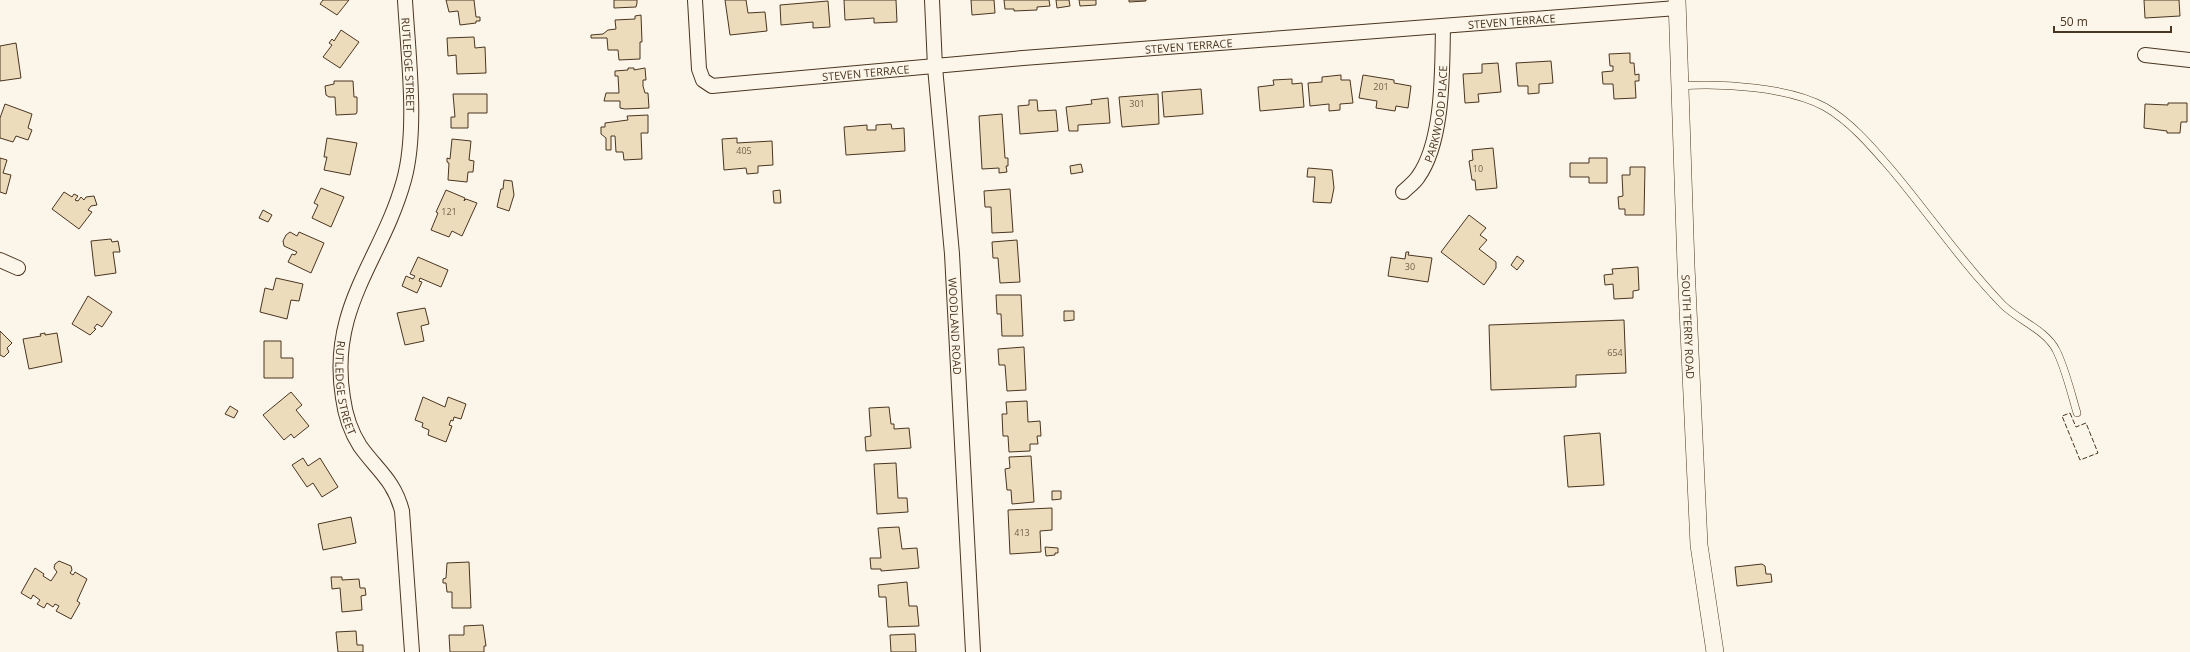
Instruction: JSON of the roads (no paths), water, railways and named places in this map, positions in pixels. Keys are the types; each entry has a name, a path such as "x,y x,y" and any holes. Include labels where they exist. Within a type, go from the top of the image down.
{"street":[{"name":"RUTLEDGE STREET","path":"405,0 411,145 404,180 396,204 353,295 342,334 339,357 343,398 353,434 398,495 402,511 412,652"},
{"name":"STEVEN TERRACE","path":"695,0 699,69 703,80 712,86 1023,58 1443,26 1677,4"},
{"name":"WOODLAND ROAD","path":"932,0 935,67 952,254 973,652"},
{"name":"SOUTH TERRY ROAD","path":"1677,4 1686,266 1699,545 1711,635 1715,652"},
{"name":"PARKWOOD PLACE","path":"1403,192 1418,177 1436,132 1442,73 1443,26"},
{"path":"2145,55 2190,60"},
{"path":"0,260 18,268"}],"lane":[{"path":"1680,86 1747,87 1796,96 1825,107 1865,139 1914,196 1961,258 2004,306 2036,328 2056,349 2078,413"}]}
